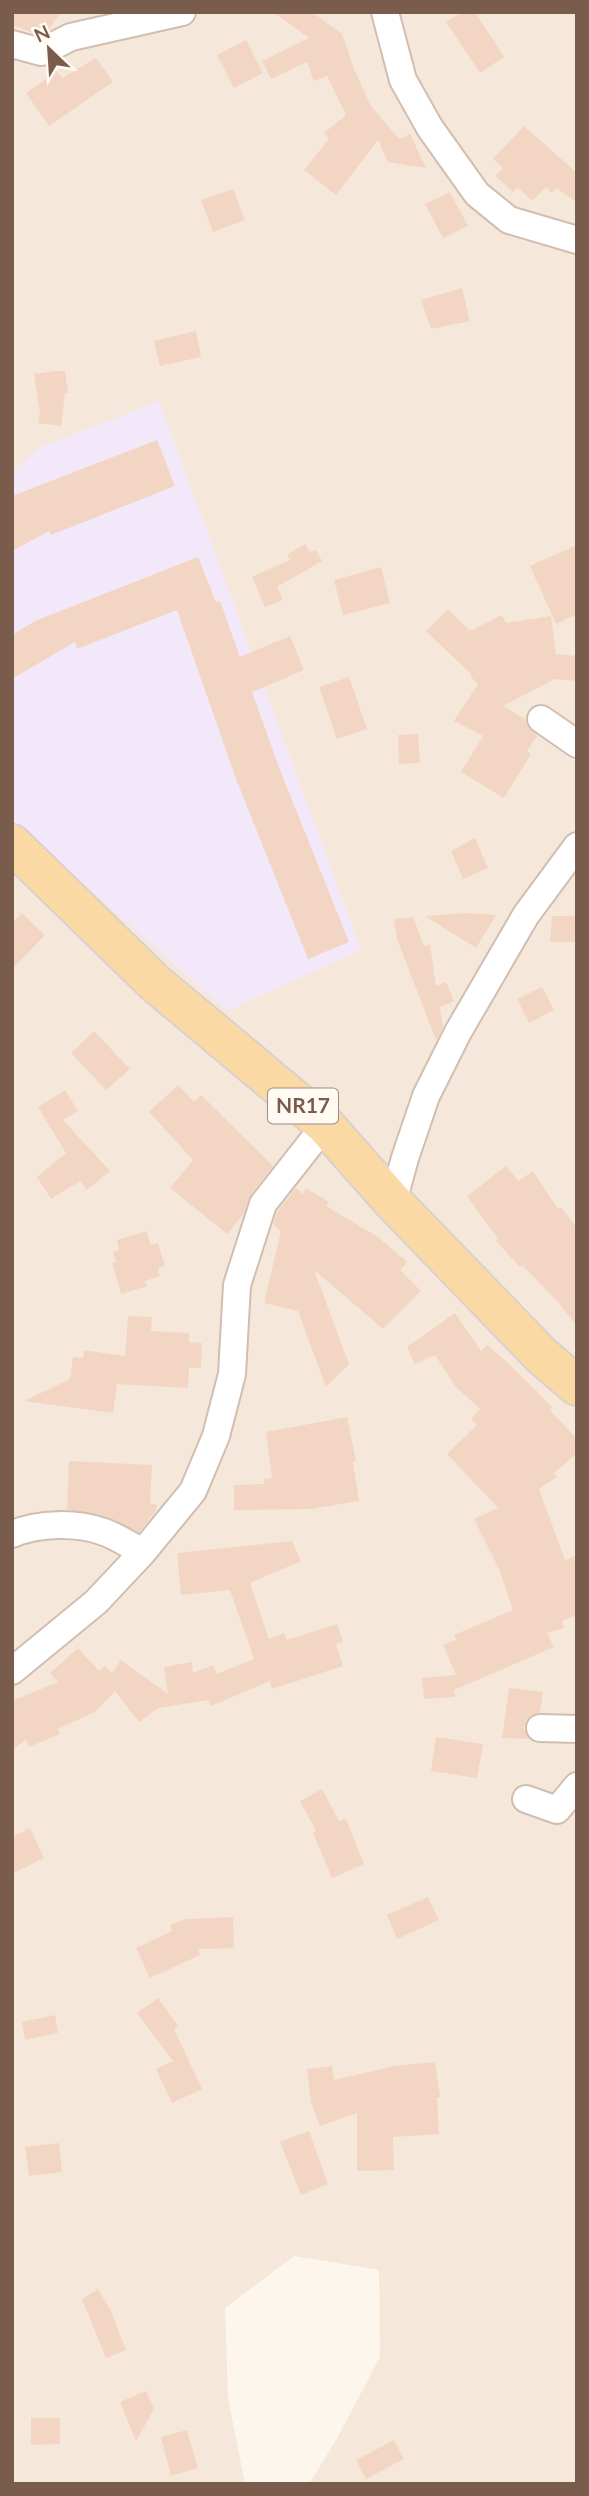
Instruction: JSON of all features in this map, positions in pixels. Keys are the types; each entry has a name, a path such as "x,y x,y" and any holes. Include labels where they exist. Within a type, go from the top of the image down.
{"main road":[{"name":"NR17","path":"12,844 155,983 325,1125 393,1202 542,1356 577,1386"}],"street":[{"path":"12,44 41,52 71,37 182,12"},
{"path":"385,12 403,80 430,128 477,194 509,220 577,240"},
{"path":"541,719 577,744"},
{"path":"393,1202 426,1096 458,1032 526,915 577,846"},
{"path":"12,1671 96,1602 144,1552 193,1492 216,1436 232,1374 237,1285 263,1204 325,1125"},
{"path":"12,1534 29,1527 72,1526 104,1532 144,1552"},
{"path":"540,1728 577,1729"},
{"path":"526,1799 557,1810 577,1786"}],"shaded area":[{"path":"12,12 577,12 577,2484 309,2484 380,2357 379,2270 294,2256 225,2308 228,2398 245,2484 12,2484"},
{"path":"159,401 361,950 227,1011 12,820 12,473 39,448"}],"building":[{"path":"12,12 61,12 48,31 39,35 12,25"},
{"path":"273,12 312,12 342,34 371,106 399,139 410,134 426,168 388,162 378,140 336,195 304,170 329,139 324,133 346,115 327,76 314,81 307,62 271,79 262,61 309,38"},
{"path":"462,12 475,12 504,57 480,73 446,22"},
{"path":"246,40 263,73 234,88 217,55"},
{"path":"96,58 113,82 49,126 26,93 57,71 62,78"},
{"path":"524,126 577,173 577,202 556,188 551,193 546,187 532,201 517,187 513,192 495,176 503,168 493,159"},
{"path":"233,189 245,220 213,232 201,200"},
{"path":"450,192 468,226 443,238 425,204"},
{"path":"462,288 470,321 431,329 421,300"},
{"path":"196,331 201,357 160,366 154,341"},
{"path":"65,371 68,393 65,393 61,426 38,423 40,413 34,374"},
{"path":"157,440 175,486 51,535 49,531 12,551 12,496"},
{"path":"305,544 310,552 316,550 322,561 277,587 283,600 265,607 252,577 290,560 287,555"},
{"path":"577,545 577,614 556,624 530,566"},
{"path":"198,557 216,602 220,601 240,657 290,636 304,670 252,692 280,770 349,942 308,959 236,779 177,610 77,649 75,642 12,679 12,635 35,621"},
{"path":"381,567 390,603 343,615 334,580"},
{"path":"448,609 470,631 502,615 506,623 551,616 556,654 577,656 577,681 555,679 503,706 525,719 527,726 537,736 527,751 531,754 504,798 461,772 483,736 454,721 478,684 426,631"},
{"path":"349,677 367,729 337,739 319,687"},
{"path":"418,734 420,763 399,764 398,735"},
{"path":"475,838 488,868 463,879 451,851"},
{"path":"22,913 45,935 12,969 12,923"},
{"path":"466,913 496,915 476,948 425,916"},
{"path":"552,916 577,916 577,942 550,942"},
{"path":"413,917 424,946 430,945 436,986 446,982 454,1001 440,1007 443,1027 436,1040 397,939 394,919"},
{"path":"542,987 554,1010 529,1023 517,999"},
{"path":"94,1031 130,1069 106,1090 71,1053"},
{"path":"178,1085 194,1102 201,1095 273,1166 251,1194 243,1215 227,1234 170,1188 193,1160 149,1112"},
{"path":"65,1090 78,1111 63,1120 110,1171 87,1190 80,1181 51,1199 37,1177 66,1153 38,1107"},
{"path":"506,1166 518,1181 533,1171 558,1209 561,1207 577,1228 577,1326 558,1302 496,1241 498,1239 467,1196"},
{"path":"296,1188 303,1194 306,1188 329,1202 326,1206 378,1237 407,1262 400,1270 421,1291 383,1329 314,1270 349,1364 326,1387 298,1311 264,1303 281,1231 273,1224 277,1212"},
{"path":"146,1231 151,1245 158,1243 165,1266 158,1268 160,1276 145,1281 147,1286 121,1294 112,1263 116,1262 113,1252 119,1250 117,1240"},
{"path":"455,1313 481,1351 487,1345 510,1365 552,1407 550,1410 577,1439 577,1453 554,1473 557,1477 539,1489 565,1560 577,1555 577,1615 562,1621 564,1628 547,1633 554,1647 454,1690 455,1697 424,1699 422,1678 456,1675 443,1645 456,1640 454,1635 513,1610 499,1569 474,1519 498,1508 447,1454 477,1425 471,1419 480,1409 456,1387 435,1355 415,1364 407,1347"},
{"path":"128,1316 152,1317 151,1331 189,1333 189,1342 202,1343 201,1368 189,1368 188,1388 117,1384 113,1413 24,1401 70,1379 73,1357 83,1358 84,1350 125,1356"},
{"path":"347,1417 356,1461 353,1462 359,1501 311,1509 234,1510 234,1485 264,1484 263,1479 272,1478 266,1432"},
{"path":"69,1461 152,1465 150,1503 157,1505 155,1512 139,1532 98,1514 67,1510"},
{"path":"292,1541 301,1561 250,1583 269,1639 284,1633 287,1640 337,1624 343,1642 336,1644 343,1666 272,1689 270,1681 211,1706 208,1700 158,1708 139,1722 115,1691 95,1712 58,1729 60,1734 29,1747 26,1739 12,1751 12,1701 58,1682 50,1673 78,1648 99,1671 105,1666 112,1673 121,1660 168,1694 164,1667 192,1662 193,1673 213,1665 217,1674 254,1659 230,1590 181,1595 177,1553"},
{"path":"509,1688 543,1692 540,1712 526,1720 524,1728 529,1739 502,1738"},
{"path":"436,1737 483,1744 477,1778 431,1771"},
{"path":"322,1789 339,1821 346,1819 364,1864 332,1878 313,1833 316,1831 300,1801"},
{"path":"30,1828 44,1858 12,1874 12,1837"},
{"path":"428,1897 439,1920 397,1939 387,1915"},
{"path":"233,1917 234,1948 198,1949 200,1955 150,1978 136,1948 172,1931 170,1925 186,1919"},
{"path":"158,1998 178,2026 174,2029 202,2089 172,2103 156,2069 173,2061 137,2013"},
{"path":"55,2015 58,2033 25,2040 22,2022"},
{"path":"435,2062 440,2097 437,2097 439,2134 393,2137 394,2170 357,2171 357,2113 320,2126 311,2103 307,2069 332,2066 334,2080 394,2066"},
{"path":"309,2131 328,2184 301,2195 280,2142"},
{"path":"59,2143 62,2172 29,2176 25,2147"},
{"path":"98,2289 110,2309 126,2350 106,2358 82,2299"},
{"path":"146,2391 154,2409 136,2441 120,2402"},
{"path":"31,2418 60,2418 60,2444 31,2445"},
{"path":"187,2430 198,2468 171,2476 161,2437"},
{"path":"394,2440 404,2459 366,2479 356,2460"}]}
